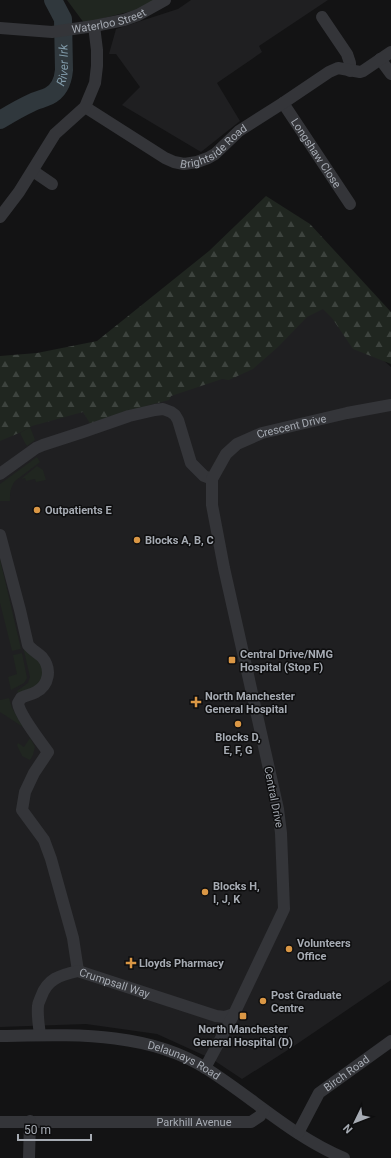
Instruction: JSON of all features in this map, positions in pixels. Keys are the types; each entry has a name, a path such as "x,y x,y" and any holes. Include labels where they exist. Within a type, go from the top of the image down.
{"street":[{"name":"Waterloo Street","path":"0,28 52,32 94,26 131,18 165,0"},
{"path":"322,17 347,54 350,63 350,71"},
{"path":"0,217 33,171 55,134 85,107 95,83 97,66 98,50 94,26"},
{"name":"Brightside Road","path":"85,107 165,158 184,164 197,162 215,154 239,131 334,69 338,68 360,72 391,52"},
{"path":"380,59 391,74"},
{"name":"Longshaw Close","path":"283,103 350,204"},
{"path":"33,171 52,184"},
{"name":"Crescent Drive","path":"212,479 226,454 237,444 262,433 391,405"},
{"path":"0,474 36,448 47,443 129,416 163,409 175,415 178,420 191,463 204,476 212,479"},
{"name":"Central Drive","path":"205,1068 234,1014 284,909 281,833 277,808 224,568 212,505 212,479"},
{"path":"0,535 28,645 42,657 47,666 48,672 46,683 40,690 21,698 18,704 19,709 48,752 34,773 25,792 22,810 44,840 51,859 73,938 78,971"},
{"name":"Crumpsall Way","path":"40,1035 38,1006 43,991 50,982 57,977 78,971 216,1016 225,1017 234,1014"},
{"name":"Delaunays Road","path":"0,1036 40,1035 103,1038 142,1043 164,1048 205,1068 238,1090 264,1110 336,1157"},
{"name":"Birch Road","path":"298,1133 319,1093 391,1041"},
{"name":"Parkhill Avenue","path":"0,1122 251,1122 260,1116 264,1110"},
{"path":"29,1158 30,1121"}],"shaded area":[{"path":"191,0 328,0 259,46 262,52 217,83 240,121 201,152 122,105 140,87 116,54 109,54 116,29 178,9"},
{"name":"North Manchester General Hospital","path":"313,297 391,367 391,980 294,1046 242,1079 212,1059 157,1034 86,1024 0,1027 0,424"}],"green space":[{"path":"67,0 159,0 148,7 84,23"},
{"path":"266,196 310,224 391,312 391,364 353,349 332,318 323,309 307,317 278,347 253,369 229,380 222,379 171,396 169,400 91,425 83,412 32,426 0,441 0,356 37,353 97,341 209,251"},
{"path":"30,427 35,440 27,446 20,433"},
{"path":"37,457 40,462 13,484 10,501 0,501 0,484"},
{"path":"37,466 43,470 46,480 36,482 35,479 26,481 25,478 21,479"},
{"path":"0,559 21,649 12,651 0,603"},
{"path":"21,638 44,667 40,685 18,693 17,691 28,683 30,677"},
{"path":"22,653 27,678 24,683 11,690 8,677 17,674 13,655"},
{"path":"9,698 12,708 23,727 0,712 0,700"},
{"path":"30,738 35,747 30,760 22,756 17,745 18,743 24,747"}],"waterway":[{"name":"River Irk","path":"0,120 15,111 52,94 58,88 63,78 63,19 53,0"}],"place":[{"name":"Outpatients E","path":"37,510"},
{"name":"Blocks A, B, C","path":"137,540"},
{"name":"Central Drive/NMG Hospital (Stop F)","path":"232,660"},
{"name":"North Manchester General Hospital","path":"196,702"},
{"name":"Blocks D, E, F, G","path":"238,724"},
{"name":"Blocks H, I, J, K","path":"205,892"},
{"name":"Volunteers Office","path":"289,949"},
{"name":"Lloyds Pharmacy","path":"131,963"},
{"name":"Post Graduate Centre","path":"263,1001"},
{"name":"North Manchester General Hospital (D)","path":"243,1016"}]}
